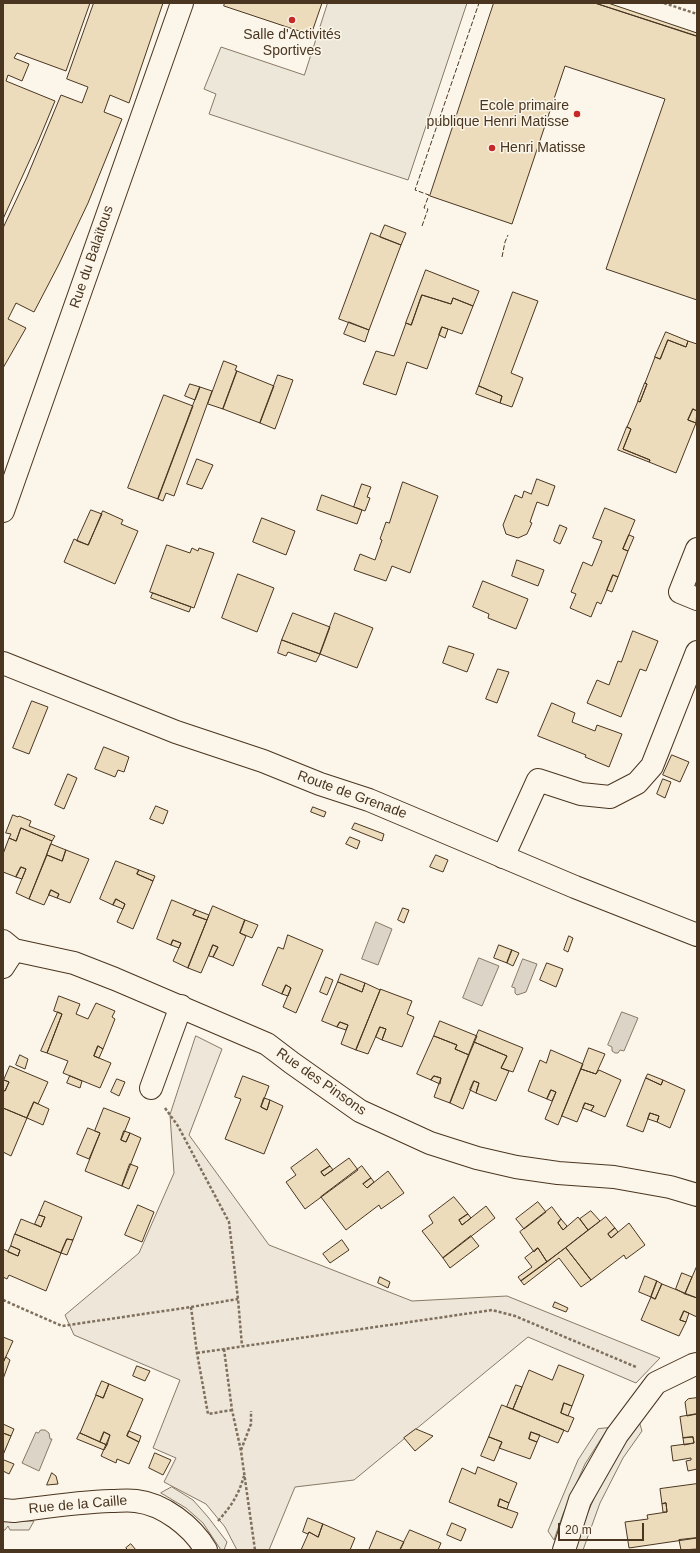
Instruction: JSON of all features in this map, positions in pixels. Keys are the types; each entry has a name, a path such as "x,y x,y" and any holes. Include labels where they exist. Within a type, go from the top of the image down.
{"street":[{"name":"Rue du Balaïtous","path":"3,511 182,3"},
{"path":"697,549 680,592 697,599"},
{"path":"503,857 538,780 581,794 610,797 637,783 652,766 697,652"},
{"name":"Route de Grenade","path":"3,663 176,732 263,761 320,784 369,800 503,857 697,935"},
{"name":"Rue des Pinsons","path":"7,953 74,963 181,1006 267,1044 360,1112 430,1143 477,1158 516,1167 558,1173 614,1177 670,1187 697,1195"},
{"path":"151,1088 181,1006"},
{"path":"564,1550 580,1500 617,1435 656,1383 697,1364"},
{"name":"Rue de la Caille","path":"3,1510 14,1511 91,1502 136,1501 157,1506 180,1520 206,1550"}],"path":[{"path":"664,3 697,14"},
{"path":"151,1088 178,1126 229,1222 242,1346"},
{"path":"3,1300 62,1326 238,1299"},
{"path":"192,1307 197,1353 208,1414 232,1410"},
{"path":"197,1353 492,1310 515,1316 640,1369"},
{"path":"224,1349 232,1410 241,1451 255,1550"},
{"path":"241,1451 251,1424 251,1411"},
{"path":"217,1522 230,1507 239,1492 244,1473"}],"shaded area":[{"path":"328,3 467,3 408,180 209,114 216,94 204,89 221,47 304,75"},
{"path":"376,922 392,929 378,965 362,959"},
{"path":"479,958 499,966 482,1006 463,998"},
{"path":"523,959 537,964 526,992 517,995 515,993 515,988 512,987"},
{"path":"622,1012 638,1018 624,1051 620,1050 618,1053 615,1053 612,1051 612,1047 608,1045"},
{"path":"196,1036 222,1049 189,1135 269,1245 412,1301 507,1296 660,1358 636,1383 528,1337 354,1480 295,1487 269,1550 237,1550 225,1527 206,1504 164,1482 176,1458 153,1448 180,1380 74,1335 65,1315 139,1253 174,1173 170,1115"},
{"path":"639,1421 642,1431 623,1458 600,1503 583,1550 575,1550 584,1521 604,1476"},
{"path":"608,1428 585,1464 563,1514 554,1540 548,1531 578,1460 598,1429"},
{"path":"41,1430 45,1430 49,1433 50,1439 52,1439 39,1471 22,1463 36,1432 38,1433"},
{"path":"172,1487 193,1500 208,1517 227,1542 224,1550 221,1550 203,1523 186,1508 161,1493"},
{"path":"3,1521 34,1521 29,1530 10,1530 8,1526 5,1530 3,1530"}],"building":[{"path":"3,3 90,3 66,71 17,53 14,58 29,64 22,81 8,75 6,81 55,101 3,219"},
{"path":"94,3 163,3 129,103 110,95 104,112 122,119 88,203 59,264 34,312 16,303 8,319 26,328 3,368 3,228 27,177 61,95 82,103 88,87 67,79"},
{"name":"Salle d'Activités Sportives","path":"225,3 322,3 311,35 224,6"},
{"name":"Ecole primaire publique Henri Matisse","path":"494,3 595,3 697,36 697,300 606,269 665,99 565,66 512,224 430,196"},
{"path":"595,3 608,3 697,33 697,36"},
{"path":"385,225 406,233 401,245 380,237"},
{"path":"371,233 401,245 369,330 339,319"},
{"path":"426,270 479,291 473,306 453,298 451,304 422,295 411,325 406,323"},
{"path":"513,292 538,301 511,373 523,378 512,407 500,403 502,396 479,386"},
{"path":"422,295 451,304 453,298 473,306 462,334 442,327 427,369 407,362 396,395 363,384 376,351 394,356 406,323 411,325"},
{"path":"349,322 369,330 365,342 344,334"},
{"path":"442,327 448,329 445,338 439,335"},
{"path":"666,332 688,341 686,347 668,340 660,359 655,357"},
{"path":"668,340 686,347 688,341 697,344 697,411 693,409 688,420 696,423 676,473 623,449 631,429 627,427 638,401 640,402 647,384 645,383 655,357 660,359"},
{"path":"224,361 237,366 235,370 237,371 223,409 208,404"},
{"path":"237,371 274,386 260,423 223,409"},
{"path":"278,375 293,380 275,429 260,423"},
{"path":"645,383 647,384 640,402 638,401"},
{"path":"190,384 200,387 195,400 185,396"},
{"path":"479,386 502,396 500,403 476,394"},
{"path":"200,387 212,391 174,496 166,493 163,501 158,499"},
{"path":"164,395 193,406 158,499 128,488"},
{"path":"693,409 697,411 696,423 688,420"},
{"path":"627,427 631,429 623,449 650,460 649,462 618,450"},
{"path":"197,459 213,465 202,489 187,484"},
{"path":"537,479 555,486 548,506 537,502 530,522 532,523 527,534 518,538 506,534 503,525 515,495 522,498 524,491 531,494"},
{"path":"403,482 438,496 410,573 392,566 386,581 354,570 360,554 375,560 386,522 389,523"},
{"path":"362,484 371,487 367,497 370,498 365,511 354,507"},
{"path":"322,495 362,510 357,524 317,510"},
{"path":"605,508 635,520 623,549 628,551 618,577 613,575 601,604 597,602 591,617 570,608 576,594 571,592 583,562 592,566 602,541 593,538"},
{"path":"91,510 102,514 88,545 77,541"},
{"path":"103,511 123,520 121,524 138,531 115,584 64,562 74,539 88,545"},
{"path":"262,518 295,531 286,555 253,542"},
{"path":"560,525 567,528 560,544 554,541"},
{"path":"629,535 634,537 628,551 623,549"},
{"path":"167,545 190,553 192,548 198,551 199,548 214,553 194,608 150,592"},
{"path":"517,560 544,570 538,586 512,576"},
{"path":"238,574 274,588 257,632 222,618"},
{"path":"613,575 618,577 612,592 607,590"},
{"path":"483,581 528,599 516,629 488,618 489,614 473,607"},
{"path":"153,593 191,607 189,612 151,598"},
{"path":"293,613 330,627 320,654 282,640"},
{"path":"335,613 373,628 357,668 320,654"},
{"path":"633,631 658,641 646,671 640,669 621,717 587,703 597,680 609,685 618,661 621,662"},
{"path":"282,640 320,654 316,662 288,652 286,656 278,653"},
{"path":"449,646 474,654 467,672 443,663"},
{"path":"498,669 509,672 497,703 486,699"},
{"path":"32,701 48,707 29,754 13,748"},
{"path":"552,703 575,713 572,722 595,731 597,725 622,734 609,767 585,757 586,755 538,736"},
{"path":"104,747 129,757 124,772 118,770 115,777 95,769"},
{"path":"672,755 689,762 680,782 663,775"},
{"path":"68,774 77,778 64,809 55,805"},
{"path":"663,779 671,782 665,798 657,794"},
{"path":"156,806 168,811 163,824 150,819"},
{"path":"313,807 326,812 324,817 311,812"},
{"path":"13,815 31,821 29,826 55,836 52,841 21,828 16,841 9,838 11,834 6,833"},
{"path":"355,823 384,834 382,841 352,829"},
{"path":"21,828 52,841 29,899 16,893 26,869 21,867 16,877 3,872 3,854 9,838 16,841"},
{"path":"350,837 360,841 357,849 346,844"},
{"path":"51,844 66,850 62,861 47,855"},
{"path":"66,850 89,859 70,903 57,898 59,894 51,890 44,905 29,899 47,855 62,861"},
{"path":"436,855 448,860 443,872 430,867"},
{"path":"116,861 139,870 137,874 153,881 133,929 117,922 125,904 116,899 113,905 100,899"},
{"path":"21,867 26,869 22,879 16,877"},
{"path":"139,870 155,876 153,881 137,874"},
{"path":"51,890 59,894 57,898 49,895"},
{"path":"116,899 125,904 123,909 113,905"},
{"path":"172,900 196,910 193,915 207,920 188,968 173,961 181,943 173,940 171,945 157,939"},
{"path":"213,906 245,920 240,933 246,936 233,966 213,957 218,947 213,945 201,973 188,968"},
{"path":"403,908 409,910 404,923 398,920"},
{"path":"196,910 209,915 207,920 193,915"},
{"path":"245,920 258,925 252,938 240,933"},
{"path":"288,935 323,950 296,1013 283,1007 291,988 286,985 282,994 262,985 278,947 283,949"},
{"path":"569,936 573,938 568,952 564,950"},
{"path":"173,940 181,943 179,948 171,945"},
{"path":"213,945 218,947 213,957 209,956"},
{"path":"499,945 512,950 507,963 494,958"},
{"path":"512,950 519,953 513,966 507,963"},
{"path":"547,963 563,969 556,987 540,980"},
{"path":"341,974 365,983 362,992 338,982"},
{"path":"326,977 333,980 327,995 320,992"},
{"path":"338,982 362,992 365,983 380,990 356,1050 341,1044 348,1025 340,1022 337,1027 322,1021"},
{"path":"286,985 291,988 288,996 282,994"},
{"path":"380,990 412,1001 407,1014 414,1017 402,1047 382,1040 386,1029 380,1027 368,1054 356,1050"},
{"path":"59,996 80,1004 76,1014 88,1019 96,1003 115,1011 112,1017 115,1019 103,1049 98,1046 94,1056 111,1063 100,1088 63,1073 68,1061 47,1053 62,1014 54,1011"},
{"path":"58,1012 62,1014 47,1053 41,1051"},
{"path":"440,1021 477,1036 469,1055 455,1049 457,1045 434,1036"},
{"path":"340,1022 348,1025 346,1030 337,1027"},
{"path":"380,1027 386,1029 382,1040 376,1037"},
{"path":"479,1030 523,1048 513,1072 501,1068 507,1056 474,1042"},
{"path":"434,1036 457,1045 455,1049 469,1055 450,1103 434,1097 441,1078 434,1076 431,1080 417,1074"},
{"path":"474,1042 507,1056 501,1068 509,1071 496,1101 476,1093 479,1083 474,1081 463,1109 450,1103"},
{"path":"98,1046 103,1049 99,1058 94,1056"},
{"path":"589,1048 605,1054 596,1074 581,1069"},
{"path":"551,1050 583,1064 558,1125 545,1119 556,1092 551,1090 547,1099 528,1091 540,1060 546,1063"},
{"path":"20,1055 28,1059 25,1069 16,1065"},
{"path":"10,1066 48,1082 38,1104 34,1102 27,1118 3,1108 3,1090 5,1091 9,1082 4,1080"},
{"path":"581,1069 596,1074 599,1070 621,1080 605,1117 591,1111 594,1106 585,1103 577,1122 562,1116"},
{"path":"648,1074 663,1080 661,1085 646,1078"},
{"path":"70,1076 82,1081 80,1088 67,1083"},
{"path":"243,1076 269,1086 261,1107 267,1110 270,1100 283,1106 264,1154 225,1139 241,1099 235,1097"},
{"path":"434,1076 441,1078 440,1084 431,1080"},
{"path":"646,1078 661,1085 663,1080 685,1090 670,1128 657,1122 659,1116 650,1113 643,1132 627,1126"},
{"path":"117,1079 125,1082 119,1096 111,1092"},
{"path":"4,1080 9,1082 5,1091 3,1090"},
{"path":"474,1081 479,1083 476,1093 470,1090"},
{"path":"551,1090 556,1092 552,1101 547,1099"},
{"path":"264,1098 270,1100 267,1110 261,1107"},
{"path":"34,1102 49,1109 43,1125 27,1118"},
{"path":"585,1103 594,1106 591,1111 583,1108"},
{"path":"3,1108 27,1118 11,1156 3,1152"},
{"path":"104,1108 130,1118 121,1140 126,1142 130,1133 141,1138 122,1186 85,1171 100,1133 95,1131"},
{"path":"650,1113 659,1116 657,1122 648,1119"},
{"path":"88,1128 100,1133 89,1159 77,1154"},
{"path":"124,1131 130,1133 126,1142 121,1140"},
{"path":"317,1149 330,1166 321,1172 324,1176 349,1158 358,1170 305,1209 286,1182 296,1175 291,1168"},
{"path":"130,1164 138,1167 129,1189 122,1186"},
{"path":"330,1166 333,1170 324,1176 321,1172"},
{"path":"362,1166 371,1178 363,1184 367,1188 388,1171 404,1193 381,1209 379,1205 346,1230 321,1197"},
{"path":"371,1178 374,1182 367,1188 363,1184"},
{"path":"454,1197 468,1214 459,1220 462,1225 486,1206 495,1218 443,1258 422,1231 433,1223 429,1216"},
{"path":"45,1201 82,1217 73,1240 67,1239 61,1253 15,1234 21,1219 41,1227 45,1217 39,1215"},
{"path":"538,1202 546,1212 524,1229 516,1219"},
{"path":"138,1205 154,1212 142,1242 125,1235"},
{"path":"552,1207 561,1219 558,1223 563,1230 578,1217 588,1230 547,1262 538,1248 534,1252 520,1232"},
{"path":"591,1211 600,1221 588,1230 580,1219"},
{"path":"468,1214 471,1218 462,1225 459,1220"},
{"path":"39,1215 45,1217 41,1227 35,1224"},
{"path":"606,1217 615,1228 608,1234 611,1238 629,1223 645,1245 626,1259 624,1255 591,1280 566,1248"},
{"path":"561,1219 567,1226 563,1230 558,1223"},
{"path":"615,1228 618,1232 611,1238 608,1234"},
{"path":"15,1234 61,1253 46,1291 9,1275 7,1279 3,1277 3,1249 18,1256 20,1250 11,1246"},
{"path":"471,1236 479,1246 450,1268 443,1258"},
{"path":"67,1239 73,1240 67,1255 61,1253"},
{"path":"342,1240 349,1250 330,1263 323,1254"},
{"path":"11,1246 20,1250 18,1256 8,1252"},
{"path":"538,1248 547,1262 521,1281 518,1277 532,1267 525,1258"},
{"path":"566,1248 591,1280 581,1287 559,1258 524,1285 521,1281"},
{"path":"697,1266 697,1298 685,1294"},
{"path":"682,1273 692,1277 685,1294 676,1289"},
{"path":"645,1276 657,1281 651,1297 639,1292"},
{"path":"380,1277 390,1282 388,1288 378,1283"},
{"path":"657,1281 662,1284 655,1299 651,1297"},
{"path":"662,1284 697,1298 697,1317 684,1311 680,1320 686,1322 679,1336 641,1320 651,1297 655,1299"},
{"path":"555,1302 568,1308 566,1312 553,1307"},
{"path":"684,1311 689,1313 686,1322 680,1320"},
{"path":"3,1337 13,1341 3,1363"},
{"path":"6,1357 10,1360 3,1379 3,1363"},
{"path":"559,1365 584,1375 572,1406 564,1403 561,1413 574,1418 568,1432 513,1409 529,1370 552,1380"},
{"path":"137,1366 150,1371 145,1381 133,1376"},
{"path":"102,1381 109,1384 103,1398 96,1395"},
{"path":"109,1384 143,1399 127,1436 139,1442 129,1464 117,1459 116,1463 101,1456 110,1435 104,1432 100,1442 80,1433 96,1395 103,1398"},
{"path":"516,1385 522,1387 513,1409 507,1407"},
{"path":"697,1398 697,1414 687,1416 685,1402 688,1399"},
{"path":"564,1403 572,1406 568,1416 561,1413"},
{"path":"502,1405 564,1430 558,1443 531,1432 529,1439 537,1442 530,1459 499,1448 502,1442 489,1437"},
{"path":"697,1414 697,1469 688,1471 686,1461 691,1460 691,1458 673,1461 671,1446 694,1443 693,1437 683,1438 680,1417"},
{"path":"3,1424 14,1429 11,1436 3,1433"},
{"path":"416,1429 433,1436 415,1451 404,1438"},
{"path":"129,1431 141,1436 139,1442 127,1436"},
{"path":"104,1432 110,1435 107,1445 100,1442"},
{"path":"531,1432 540,1435 537,1442 529,1439"},
{"path":"3,1433 11,1436 3,1455"},
{"path":"80,1433 107,1445 104,1450 77,1439"},
{"path":"489,1437 502,1442 494,1461 481,1456"},
{"path":"693,1437 694,1443 684,1445 683,1438"},
{"path":"155,1453 171,1460 163,1475 149,1468"},
{"path":"4,1460 14,1464 9,1474 3,1471"},
{"path":"478,1467 517,1483 509,1503 500,1499 498,1506 518,1513 512,1528 449,1502 462,1468 475,1474"},
{"path":"52,1473 56,1476 58,1484 47,1485"},
{"path":"697,1484 697,1538 629,1548 625,1522 648,1519 647,1515 667,1512 666,1503 662,1504 660,1489"},
{"path":"500,1499 509,1503 507,1509 498,1506"},
{"path":"666,1503 667,1512 663,1512 662,1504"},
{"path":"308,1518 323,1524 318,1537 309,1532 308,1534 303,1532"},
{"path":"452,1523 466,1529 461,1541 447,1535"},
{"path":"323,1524 355,1538 350,1550 301,1550 309,1532 318,1537"},
{"path":"410,1530 441,1543 438,1550 400,1550"},
{"path":"377,1531 404,1542 400,1550 369,1550"},
{"path":"697,1538 697,1549 681,1550 679,1540"},
{"path":"131,1544 136,1550 128,1550 126,1548"}],"fence":[{"path":"422,226 428,209 424,208 429,195 415,190 479,3"},
{"path":"502,257 508,235"}],"place":[{"name":"Salle d'Activités Sportives","path":"292,20"},
{"name":"Ecole primaire publique Henri Matisse","path":"577,114"},
{"name":"Henri Matisse","path":"492,148"}]}
